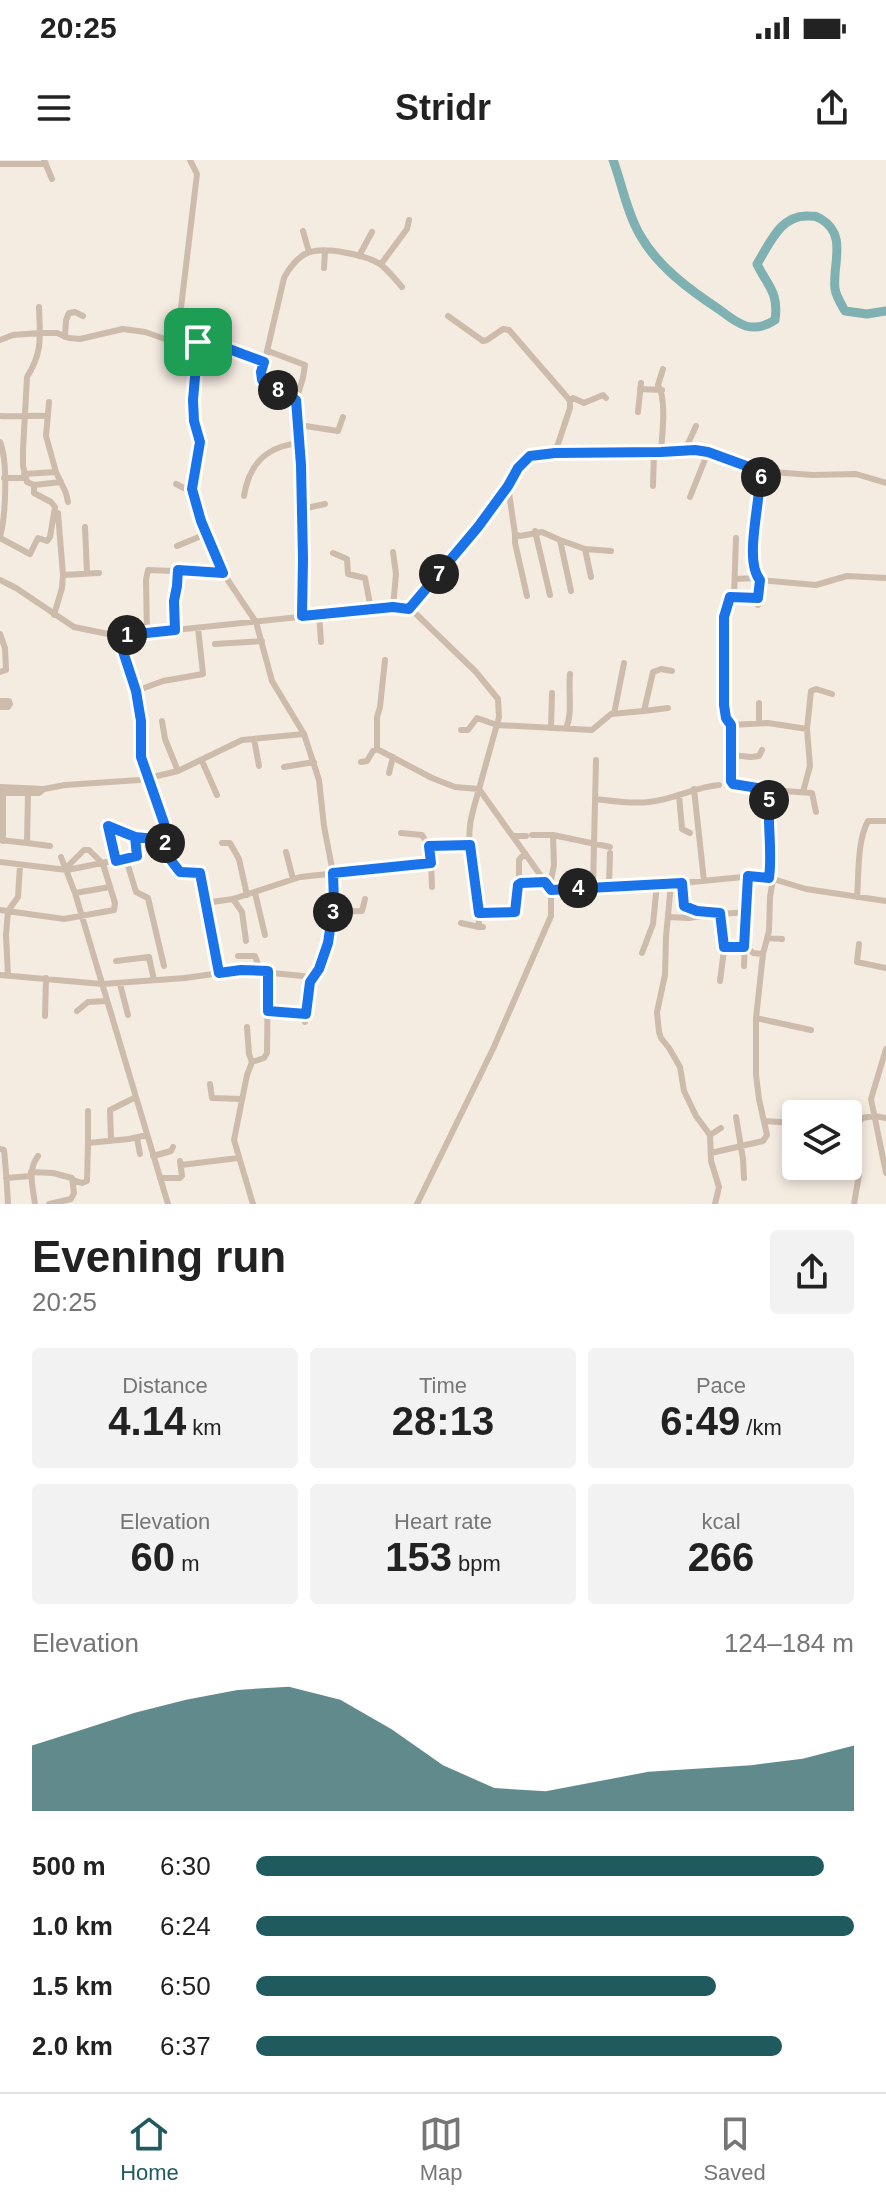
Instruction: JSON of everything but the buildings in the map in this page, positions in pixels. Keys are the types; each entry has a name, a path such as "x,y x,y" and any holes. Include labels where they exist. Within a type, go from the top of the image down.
{"street":[{"path":"177,341 197,174 190,160"},
{"path":"0,164 45,162 52,179"},
{"path":"381,264 407,229 409,220"},
{"path":"303,231 309,252"},
{"path":"359,256 372,232"},
{"path":"324,268 325,251"},
{"path":"296,400 262,380 261,372 280,291 290,267 309,252 359,256 381,264 402,287"},
{"path":"39,307 39,356 28,375 24,418 25,476 27,482 34,485 61,482"},
{"path":"65,337 66,316 75,312 83,316"},
{"path":"448,316 483,341 503,329 509,330 570,401 555,453"},
{"path":"0,340 13,335 40,333 76,339 93,338 123,329 162,339 221,346 264,362"},
{"path":"198,342 193,400 194,421 200,442 192,489 206,534 223,573 256,622 272,681 304,734 319,780 333,873 333,912 327,950 309,984 306,1018 268,1011"},
{"path":"268,351 305,365 296,400 301,468 302,616"},
{"path":"653,486 662,390 658,385 663,369"},
{"path":"638,412 640,386 662,390"},
{"path":"570,401 573,398 584,403 603,395 606,398"},
{"path":"49,402 45,431 68,502"},
{"path":"0,416 48,416"},
{"path":"299,425 338,431 343,417"},
{"path":"685,450 696,426"},
{"path":"0,442 4,478 0,537 30,554 37,539 47,541 50,537 55,507 36,496 34,485"},
{"path":"244,496 247,479 257,462 282,446 300,443"},
{"path":"409,609 478,527 518,468 535,455 685,450 708,452 760,471 856,474 886,483"},
{"path":"690,497 708,452"},
{"path":"653,468 661,472"},
{"path":"760,471 761,490 753,541 759,579 758,601 734,596 728,600 724,617 724,705 726,718 731,725 731,781 733,784 770,790 813,793 816,812"},
{"path":"4,478 56,472"},
{"path":"176,484 192,489"},
{"path":"504,491 527,596"},
{"path":"302,509 325,504"},
{"path":"54,615 63,575 58,513"},
{"path":"85,527 87,573"},
{"path":"535,531 550,595"},
{"path":"515,534 542,532 585,549 611,551"},
{"path":"177,546 206,534"},
{"path":"734,596 736,538"},
{"path":"560,540 571,591"},
{"path":"585,549 591,577"},
{"path":"393,552 396,574 393,607"},
{"path":"333,553 347,559 348,574 365,578 371,609"},
{"path":"175,630 174,601 178,570"},
{"path":"147,633 147,571 223,573"},
{"path":"63,575 99,573"},
{"path":"735,579 816,585 847,576 886,578"},
{"path":"0,580 80,629 118,636 371,609 409,609 476,672 495,694 499,708 470,825 481,927 461,923"},
{"path":"319,614 321,642"},
{"path":"136,691 163,681 203,674 198,628"},
{"path":"0,634 7,662 6,670 0,672"},
{"path":"118,636 136,691 141,721 141,757 164,823 166,854 180,872 200,873 219,973"},
{"path":"215,644 262,641"},
{"path":"377,749 377,717 385,660"},
{"path":"614,714 624,663"},
{"path":"644,711 653,672 661,669 672,671"},
{"path":"566,728 570,715 570,674"},
{"path":"803,792 810,766 807,729 809,689 832,694"},
{"path":"551,728 552,693"},
{"path":"0,701 9,701 10,704 0,707"},
{"path":"759,703 759,723"},
{"path":"461,730 468,730 477,718 497,725 592,730 614,714 668,708"},
{"path":"162,721 165,739 178,771"},
{"path":"731,725 759,723 807,729"},
{"path":"1,791 131,782 178,771 233,743 304,734"},
{"path":"254,739 259,766"},
{"path":"377,749 432,778 455,787 479,789 551,890 551,916 493,1049 417,1204"},
{"path":"361,762 367,761 377,749"},
{"path":"731,755 754,757 762,750"},
{"path":"389,773 393,757"},
{"path":"593,887 596,760"},
{"path":"202,761 217,795"},
{"path":"284,767 314,762"},
{"path":"596,799 648,803 719,785"},
{"path":"1,791 28,793 43,792 44,789"},
{"path":"694,789 704,881"},
{"path":"711,1153 764,1140 767,1131 756,1075 756,1018 770,897 770,790"},
{"path":"1,791 1,840 50,846"},
{"path":"27,843 28,793"},
{"path":"679,795 682,829 690,833"},
{"path":"857,897 866,824 886,821"},
{"path":"116,861 108,826 135,837 165,840"},
{"path":"401,833 426,838 432,887"},
{"path":"513,836 553,835 594,843 610,850 609,886"},
{"path":"519,884 549,882 553,877 553,835"},
{"path":"0,862 66,869 103,864 138,855 135,837"},
{"path":"222,843 230,843 237,854 265,935"},
{"path":"429,846 470,845"},
{"path":"4,911 59,919 114,910 115,903 103,864 86,849 66,869"},
{"path":"286,852 293,879"},
{"path":"479,913 515,912 519,860 525,853"},
{"path":"61,857 75,893 168,1204"},
{"path":"126,859 136,892 148,898 164,966"},
{"path":"205,903 233,899 293,879 431,863"},
{"path":"20,865 18,897 4,911 4,975 102,984 241,970 313,977"},
{"path":"744,966 748,876"},
{"path":"551,890 748,876 806,889 886,901"},
{"path":"671,883 665,975 657,1012 661,1038 680,1067 684,1091 696,1116 710,1135 712,1166 719,1187 715,1204"},
{"path":"682,883 684,906 691,910 721,914"},
{"path":"642,953 653,924 657,884"},
{"path":"75,893 110,887"},
{"path":"233,899 242,912 246,941"},
{"path":"333,912 362,911 365,899"},
{"path":"668,917 747,912"},
{"path":"720,981 724,947 721,914"},
{"path":"767,938 782,939"},
{"path":"859,944 857,962 886,968"},
{"path":"724,947 749,947 753,953 763,954"},
{"path":"238,956 255,956 264,971 268,1011 267,1055 252,1062"},
{"path":"116,961 149,957 154,980"},
{"path":"45,1016 46,978"},
{"path":"120,984 128,1015"},
{"path":"77,1011 88,1002 107,1001"},
{"path":"756,1018 811,1030"},
{"path":"247,1027 252,1062 234,1140 253,1204"},
{"path":"886,1049 872,1093 886,1173"},
{"path":"210,1084 211,1097 242,1099"},
{"path":"111,1140 110,1110 148,1100"},
{"path":"6,1178 31,1174 69,1176 82,1183 87,1181 88,1111"},
{"path":"736,1117 744,1178"},
{"path":"854,1204 859,1175 857,1125 862,1118 886,1118"},
{"path":"764,1121 782,1122"},
{"path":"710,1135 721,1128"},
{"path":"88,1143 147,1135"},
{"path":"137,1138 140,1154"},
{"path":"153,1156 171,1151 173,1147"},
{"path":"0,1149 5,1153 8,1204"},
{"path":"35,1204 31,1174 32,1164 38,1156"},
{"path":"160,1178 180,1178 181,1163 238,1158"},
{"path":"49,1204 71,1199 73,1180"}],"waterway":[{"path":"613,160 632,217 647,247 676,277 739,323 758,327 775,320 774,296 757,264 777,231 799,217 818,217 834,233 837,242 835,289 845,311 867,314 886,311"}],"route":[{"path":"198,342 193,400 194,421 200,442 192,489 201,521 223,573 178,570 174,601 175,630 118,636 136,691 141,721 141,757 158,801 165,840 135,837 138,855 116,861 108,826 135,837 165,840 166,854 180,872 200,873 219,973 268,971 268,1011 306,1014 310,982 327,950 334,902 333,873 431,863 429,846 470,845 479,913 515,912 518,885 521,883 545,882 551,890 682,883 684,906 697,911 720,913 724,947 744,947 748,876 769,878 770,790 733,784 731,781 731,725 726,718 724,705 724,617 730,597 758,598 760,580 756,574 753,541 761,490 760,471 695,450 530,456 518,468 478,527 409,609 393,607 302,616 301,465 296,400 262,380 264,362 221,346 198,342"}]}
